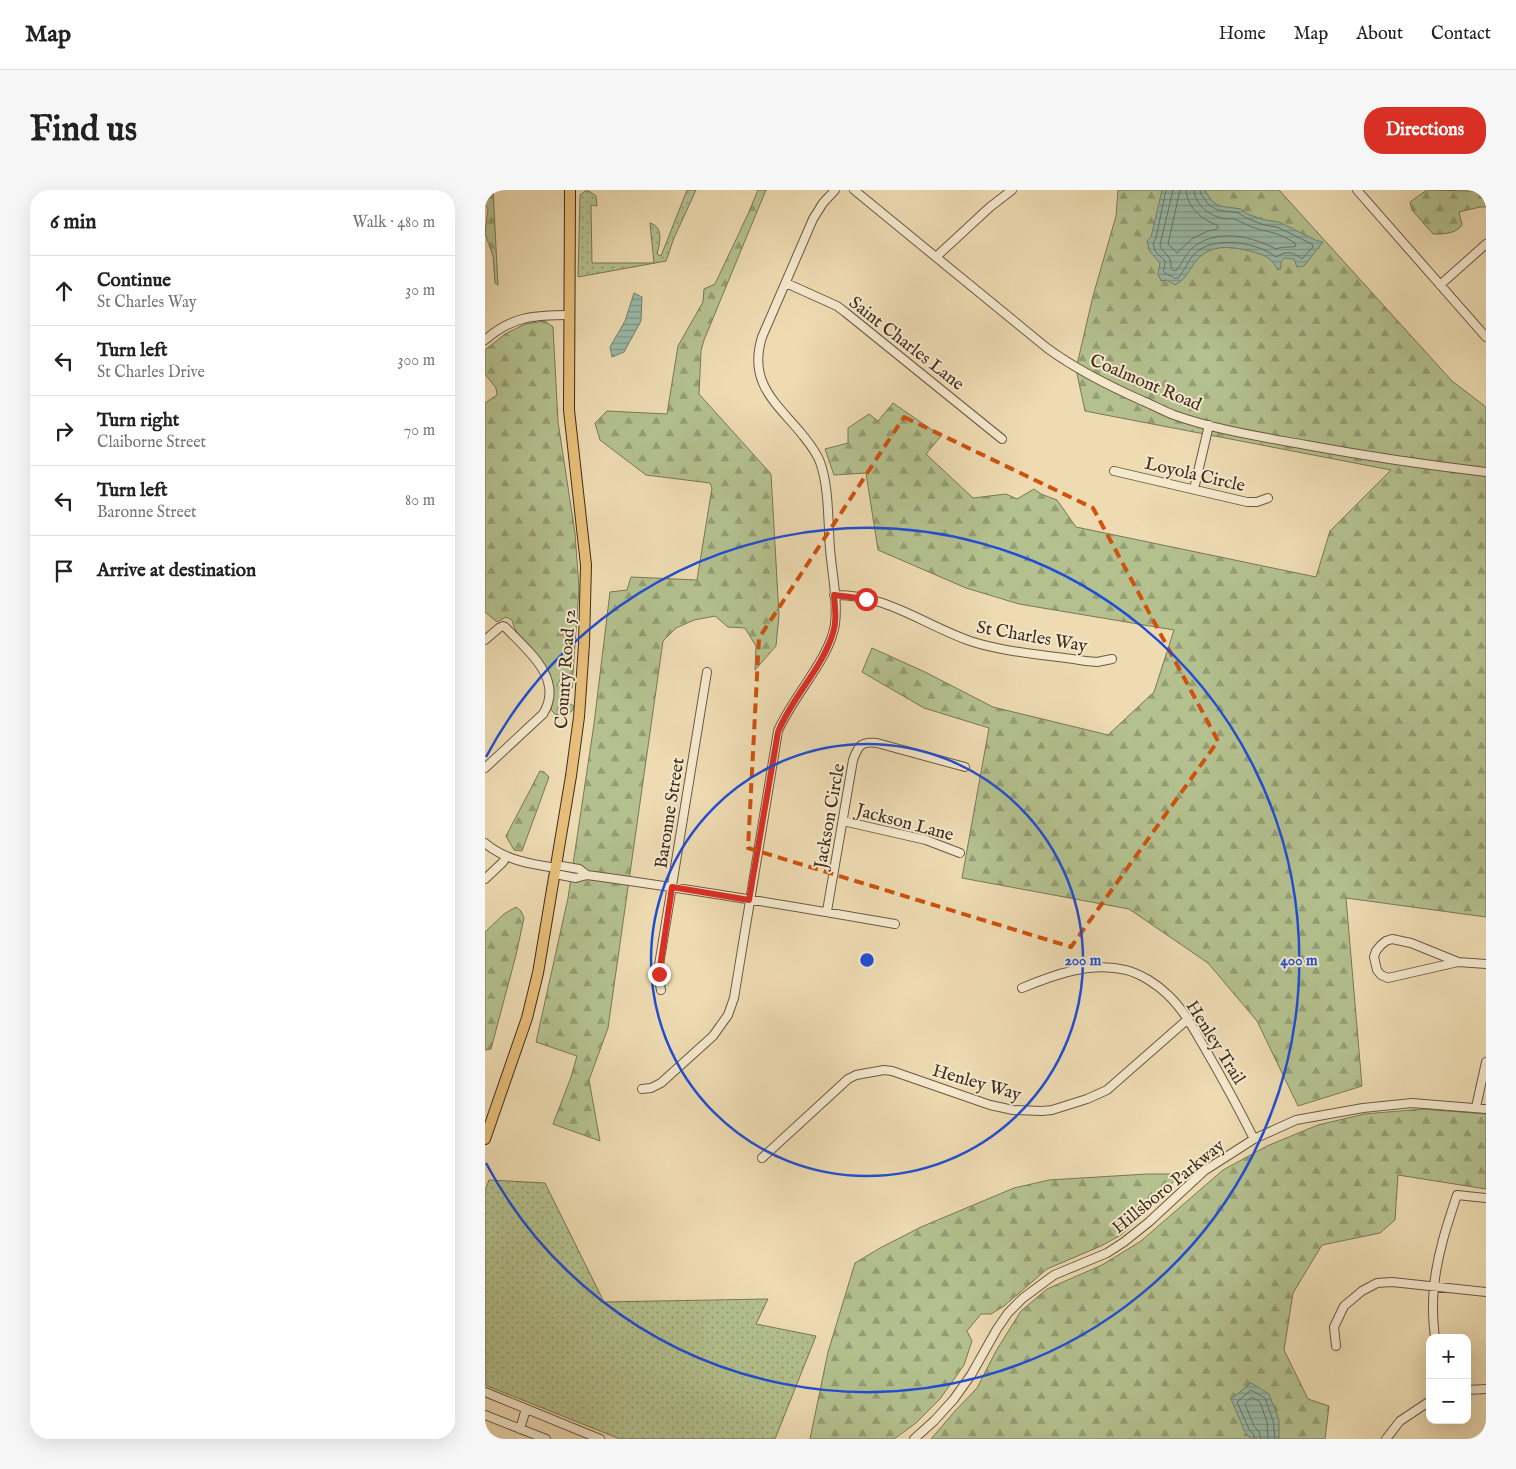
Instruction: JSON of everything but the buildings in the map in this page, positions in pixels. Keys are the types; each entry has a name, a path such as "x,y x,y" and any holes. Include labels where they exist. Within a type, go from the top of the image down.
{"main road":[{"name":"County Road 52","path":"485,1139 527,1018 538,973 579,717 584,644 586,565 570,424 570,190"}],"street":[{"path":"642,1089 651,1088 661,1083 713,1036 723,1023 734,998 778,732 789,708 828,647 835,624 824,477 819,460 807,441 765,390 758,366 758,356 762,337 817,212 835,190"},
{"name":"Coalmont Road","path":"853,190 1047,348 1073,366 1106,384 1174,415 1209,425 1322,448 1486,472"},
{"path":"936,257 1012,190"},
{"path":"1357,190 1486,337"},
{"path":"1440,284 1486,244"},
{"name":"Saint Charles Lane","path":"786,283 837,306 1002,439"},
{"path":"485,340 498,329 521,319 534,316 570,315"},
{"path":"1194,489 1209,425"},
{"name":"Loyola Circle","path":"1114,471 1247,502 1257,502 1269,498"},
{"name":"St Charles Way","path":"834,595 866,599 895,607 958,636 986,645 1086,661 1097,662 1112,659"},
{"path":"485,640 499,628 505,627 540,664 548,678 549,690 547,707 543,714 485,768"},
{"name":"Baronne Street","path":"661,990 659,965 707,672"},
{"name":"Jackson Circle","path":"827,912 853,760 858,748 862,744 877,742 965,768"},
{"name":"Jackson Lane","path":"843,820 926,840 960,853"},
{"path":"485,843 517,861 556,869 577,878 587,875 672,887 895,924"},
{"path":"485,879 507,856"},
{"path":"1458,962 1388,978 1381,975 1377,970 1375,958 1376,950 1386,941 1392,939 1411,943 1458,962 1486,964"},
{"name":"Henley Trail","path":"1022,988 1048,977 1070,971 1104,968 1125,970 1147,979 1161,988 1170,996 1188,1019 1254,1139"},
{"name":"Henley Way","path":"762,1158 833,1092 848,1079 856,1075 884,1070 990,1105 1031,1111 1052,1110 1087,1099 1107,1090 1188,1019"},
{"path":"1476,1108 1486,1062"},
{"name":"Hillsboro Parkway","path":"914,1439 954,1399 971,1375 997,1329 1008,1313 1023,1298 1054,1275 1107,1253 1124,1242 1145,1226 1219,1160 1254,1139 1296,1120 1363,1108 1412,1103 1486,1108"},
{"path":"1435,1334 1433,1287 1445,1230 1457,1195 1486,1198"},
{"path":"1337,1346 1334,1327 1344,1306 1362,1290 1377,1283 1392,1282 1486,1292"},
{"path":"1471,1390 1486,1389"},
{"path":"485,1392 600,1439"},
{"path":"1385,1439 1400,1421 1426,1404"},
{"path":"520,1429 526,1409"},
{"path":"485,1415 546,1439"}],"highlighted area":[{"path":"904,417 1093,508 1218,741 1071,947 748,848 759,638"}],"green space":[{"path":"485,190 493,190 498,285 495,283 493,256 485,233 488,209 485,205"},
{"path":"687,190 696,190 674,238 666,261 578,277 580,195 585,191 589,191 596,196 597,206 591,205 592,263 654,263 650,223 659,232 660,240 657,254 661,256"},
{"path":"758,190 766,190 704,340 701,351 699,394 771,474 779,615 776,646 755,670 756,646 745,628 728,627 715,616 694,620 676,628 663,641 608,1028 589,1080 600,1141 553,1124 577,1056 536,1042 568,898 594,724 610,592 627,590 631,577 697,580 712,488 710,483 646,475 600,440 595,423 607,411 667,414 678,346 703,302 704,289 715,284"},
{"path":"1118,190 1279,190 1452,381 1486,407 1486,917 1346,898 1362,1086 1298,1106 1257,1021 1208,963 1129,909 962,878 989,728 924,708 862,672 872,648 925,672 993,707 1108,735 1154,692 1174,630 1019,604 966,588 878,550 866,473 834,475 825,449 848,443 848,428 869,414 878,421 893,403 941,436 926,454 973,498 1006,494 1017,499 1034,489 1057,500 1076,527 1316,577 1330,531 1391,470 1085,411 1076,369 1093,296 1116,216"},
{"path":"1427,190 1486,190 1486,207 1459,212 1462,225 1459,228 1449,233 1433,234 1412,210 1410,202"},
{"path":"545,321 553,327 558,422 575,533 579,588 572,688 560,699 574,706 572,711 564,716 555,714 551,710 552,689 549,673 540,659 517,633 512,620 506,617 497,622 485,612 485,403 497,395 496,388 485,374 485,350 505,334 525,324"},
{"path":"540,771 549,777 522,851 514,850 506,836"},
{"path":"516,907 521,911 524,918 516,955 491,1049 485,1050 485,932 504,914"},
{"path":"1423,1109 1486,1114 1486,1189 1398,1175 1395,1220 1380,1233 1322,1245 1293,1293 1284,1350 1308,1399 1329,1406 1325,1439 931,1439 977,1388 996,1351 1021,1311 1047,1289 1102,1265 1141,1241 1223,1170 1267,1146 1318,1125 1364,1114"},
{"path":"1147,1174 1180,1174 1151,1207 1121,1235 1101,1246 1047,1269 1004,1306 991,1314 981,1314 967,1331 972,1341 964,1365 940,1399 916,1423 894,1439 810,1439 828,1352 855,1263 921,1227 1014,1188 1049,1180"},
{"path":"489,1180 545,1183 604,1302 768,1299 756,1324 816,1336 775,1439 620,1439 485,1385 485,1191"}],"water":[{"path":"1162,190 1204,190 1212,201 1219,206 1241,209 1247,214 1279,222 1323,242 1304,266 1297,267 1294,259 1284,258 1281,262 1281,268 1278,270 1271,261 1262,255 1237,248 1218,248 1201,256 1186,276 1175,285 1167,280 1161,281 1158,274 1160,263 1150,252 1147,241 1151,237"},
{"path":"634,293 642,297 641,321 624,352 612,357 610,347 625,321"},
{"path":"1251,1383 1269,1394 1279,1420 1279,1439 1251,1439 1245,1432 1231,1399"}],"route":[{"path":"659,974 672,887 749,900 778,732 789,708 828,647 835,624 834,595 866,599"}]}
